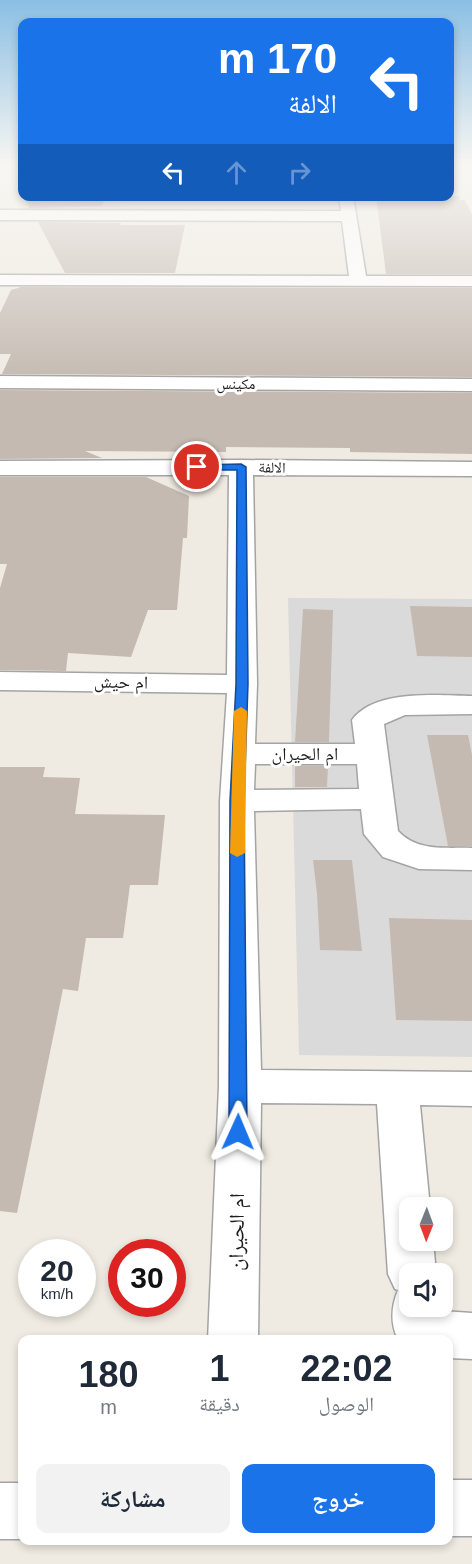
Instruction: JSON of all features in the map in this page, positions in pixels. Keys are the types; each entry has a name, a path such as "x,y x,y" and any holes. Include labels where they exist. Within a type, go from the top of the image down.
{"street":[{"path":"352,237 358,281"},
{"path":"0,280 472,281"},
{"name":"مكينس","path":"0,382 472,385"},
{"name":"ام الحيران","path":"233,1335 240,1086 237,801 242,684 241,467"},
{"name":"الالفة","path":"0,468 472,469"},
{"name":"ام حيش","path":"0,681 242,684"},
{"path":"472,705 406,704 382,709 368,720 381,834 395,849 419,858 472,859"},
{"name":"ام الحيران","path":"239,754 372,754"},
{"path":"237,801 377,799"},
{"path":"240,1086 472,1089"},
{"path":"397,1088 411,1263"},
{"path":"418,1317 420,1333 472,1336"},
{"path":"453,1508 472,1508"},
{"path":"0,1511 18,1510"}],"shaded area":[{"path":"288,598 472,599 472,1057 299,1055"}],"building":[{"path":"46,237 183,237 175,273 65,273"},
{"path":"381,237 472,237 472,274 386,274"},
{"path":"21,287 472,288 472,377 2,374 11,354 0,354 0,313 11,290"},
{"path":"0,390 472,393 472,454 350,452 350,448 226,447 226,452 85,451 102,458 0,459"},
{"path":"0,477 146,477 189,496 187,538 183,538 177,610 148,610 131,657 68,653 66,671 0,670 0,588 7,564 0,564"},
{"path":"410,606 472,607 472,657 417,656"},
{"path":"303,609 333,610 329,742 295,742"},
{"path":"427,735 468,735 472,755 472,846 448,846"},
{"path":"295,766 328,766 327,787 295,787"},
{"path":"0,767 45,767 43,777 80,778 75,814 165,815 158,885 130,885 123,938 86,938 78,991 63,989 17,1213 0,1211"},
{"path":"313,860 352,860 362,951 320,950"},
{"path":"389,918 472,920 472,1021 396,1020"}],"slow traffic":[{"path":"237,853 241,711"}],"route":[{"path":"197,467 241,467 242,684 237,801 240,1086 238,1132"}]}
